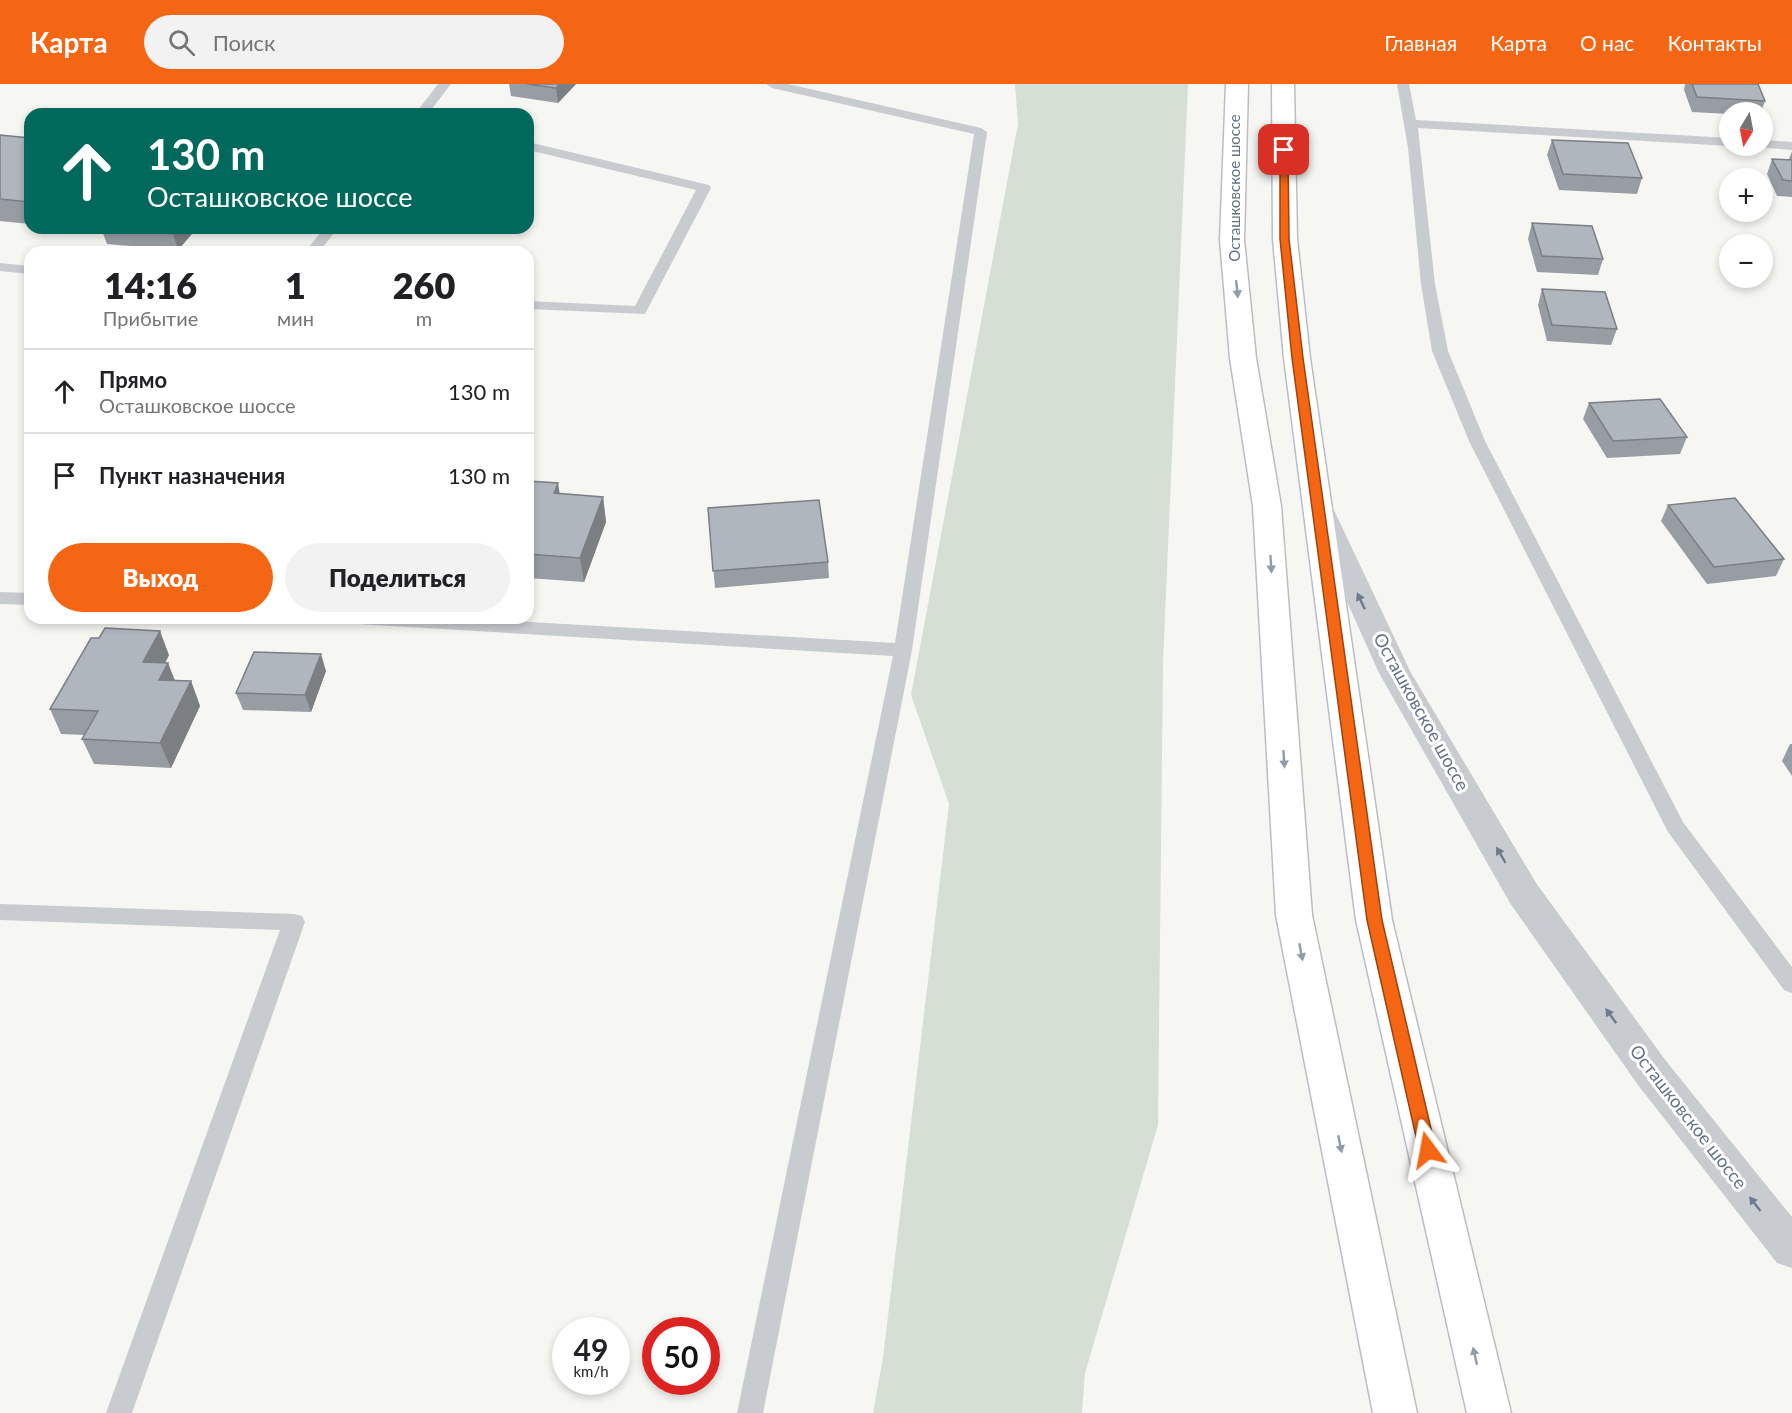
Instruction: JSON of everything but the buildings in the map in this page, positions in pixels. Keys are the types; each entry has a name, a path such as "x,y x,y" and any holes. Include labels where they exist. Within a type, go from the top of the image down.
{"main road":[{"name":"Осташковское шоссе","path":"1237,84 1232,240 1243,358 1267,506 1294,915 1395,1413"},
{"name":"Осташковское шоссе","path":"1283,84 1284,239 1297,358 1318,507"},
{"path":"1318,507 1374,920 1489,1413"}],"street":[{"name":"Осташковское шоссе","path":"1318,507 1395,673 1523,893 1652,1073 1792,1249"}],"lane":[{"path":"427,108 445,84"},
{"path":"750,1413 903,650 981,132 772,84"},
{"path":"1403,84 1411,124 1428,284 1440,351 1477,441 1676,827 1792,984"},
{"path":"1411,124 1719,141"},
{"path":"1773,145 1792,146"},
{"path":"534,147 704,188 640,311 534,305"},
{"path":"317,246 326,234"},
{"path":"0,267 24,269"},
{"path":"0,598 24,596"},
{"path":"460,624 903,650"},
{"path":"0,912 294,922 119,1413"}],"shaded area":[{"path":"1015,84 1188,84 1163,663 1158,1125 1085,1373 1082,1413 873,1413 883,1358 949,804 911,695 1018,124"}],"route":[{"path":"1284,150 1284,239 1297,358 1374,920 1428,1150"}]}
